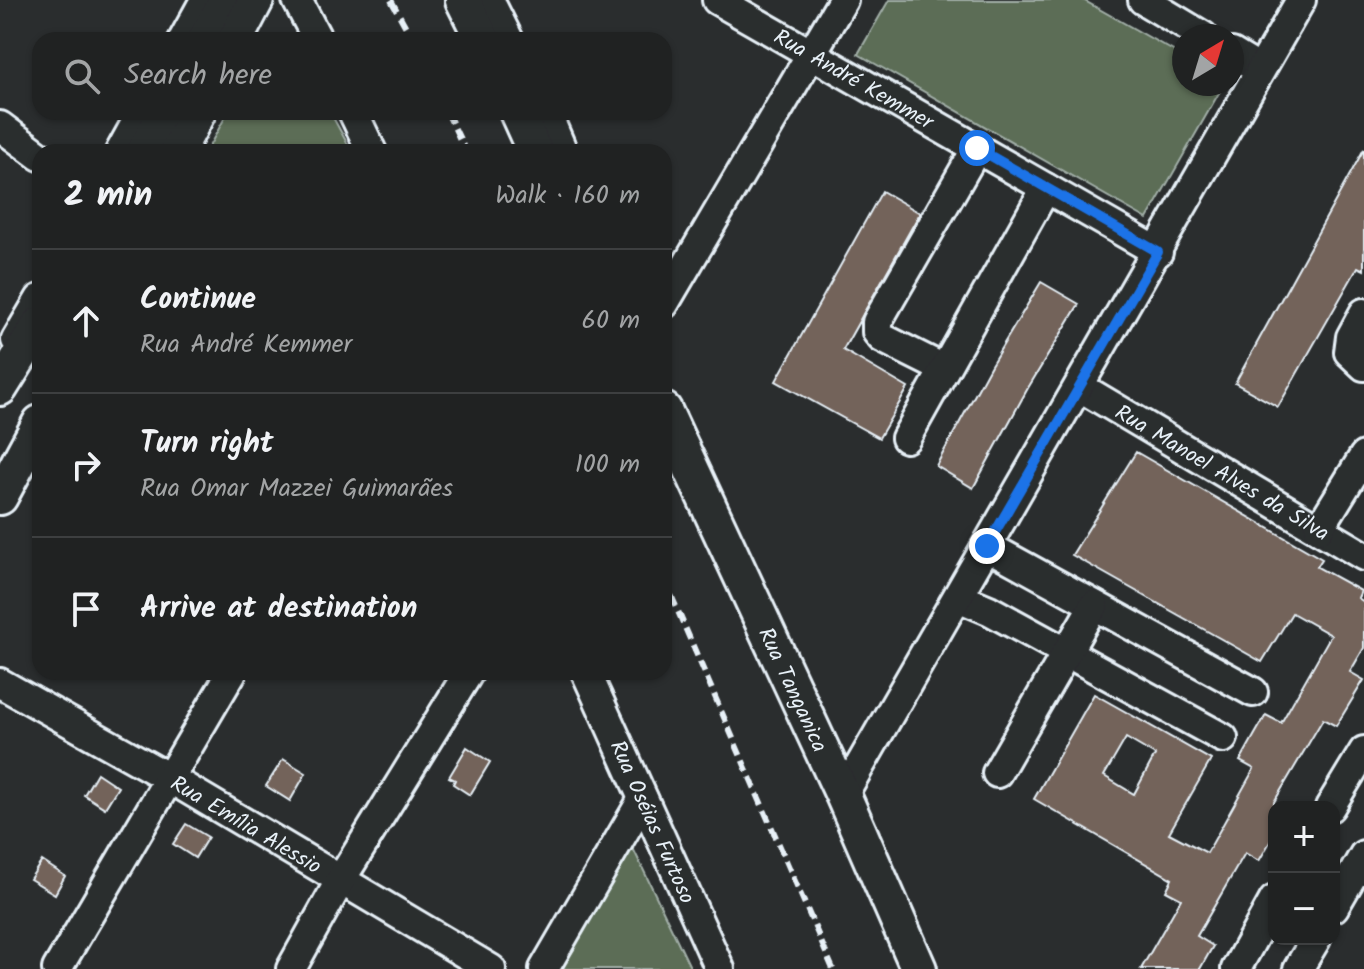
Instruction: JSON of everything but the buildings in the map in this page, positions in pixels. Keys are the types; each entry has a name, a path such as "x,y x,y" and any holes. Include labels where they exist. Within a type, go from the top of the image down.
{"street":[{"path":"187,32 205,0"},
{"path":"209,32 227,0"},
{"path":"239,32 256,0"},
{"path":"297,0 315,32"},
{"path":"463,0 479,32"},
{"path":"489,0 505,32"},
{"name":"Rua André Kemmer","path":"717,0 1158,252"},
{"path":"672,290 843,0"},
{"path":"1143,0 1183,24"},
{"path":"843,795 1301,0"},
{"path":"1244,60 1260,70"},
{"path":"124,144 138,120"},
{"path":"148,144 162,120"},
{"path":"181,144 194,120"},
{"path":"357,120 368,144"},
{"path":"521,120 531,144"},
{"path":"549,120 560,144"},
{"path":"0,126 32,150"},
{"path":"944,369 882,338 877,332 877,322 977,148"},
{"path":"906,438 1046,188"},
{"path":"1364,313 1351,337 1349,352 1364,366"},
{"path":"0,376 32,314"},
{"path":"0,388 32,337"},
{"name":"Rua Manoel Alves da Silva","path":"1080,387 1364,556"},
{"name":"Rua Tanganica","path":"672,427 843,795 919,969"},
{"path":"1,491 32,436"},
{"path":"1319,529 1364,456"},
{"path":"987,546 1253,692"},
{"path":"958,597 989,610 1223,738"},
{"path":"997,773 1094,605"},
{"path":"57,969 227,680"},
{"path":"291,969 340,881 464,680"},
{"name":"Rua Oséias Furtoso","path":"590,680 720,969"},
{"name":"Rua Emília Alessio","path":"0,683 169,778 491,969"},
{"path":"1334,801 1364,751"},
{"path":"544,969 643,799"},
{"path":"1340,897 1364,855"},
{"path":"1236,969 1268,911"},
{"path":"1298,969 1312,945"}],"green space":[{"path":"889,0 1083,0 1172,50 1172,96 1217,96 1147,219 858,54"},
{"path":"224,120 334,120 348,144 210,144"},
{"path":"630,842 691,969 557,969"}],"railway":[{"path":"391,0 409,32"},
{"path":"451,120 462,144"},
{"path":"672,597 833,969"}],"route":[{"path":"977,148 1158,252 987,546"}]}
